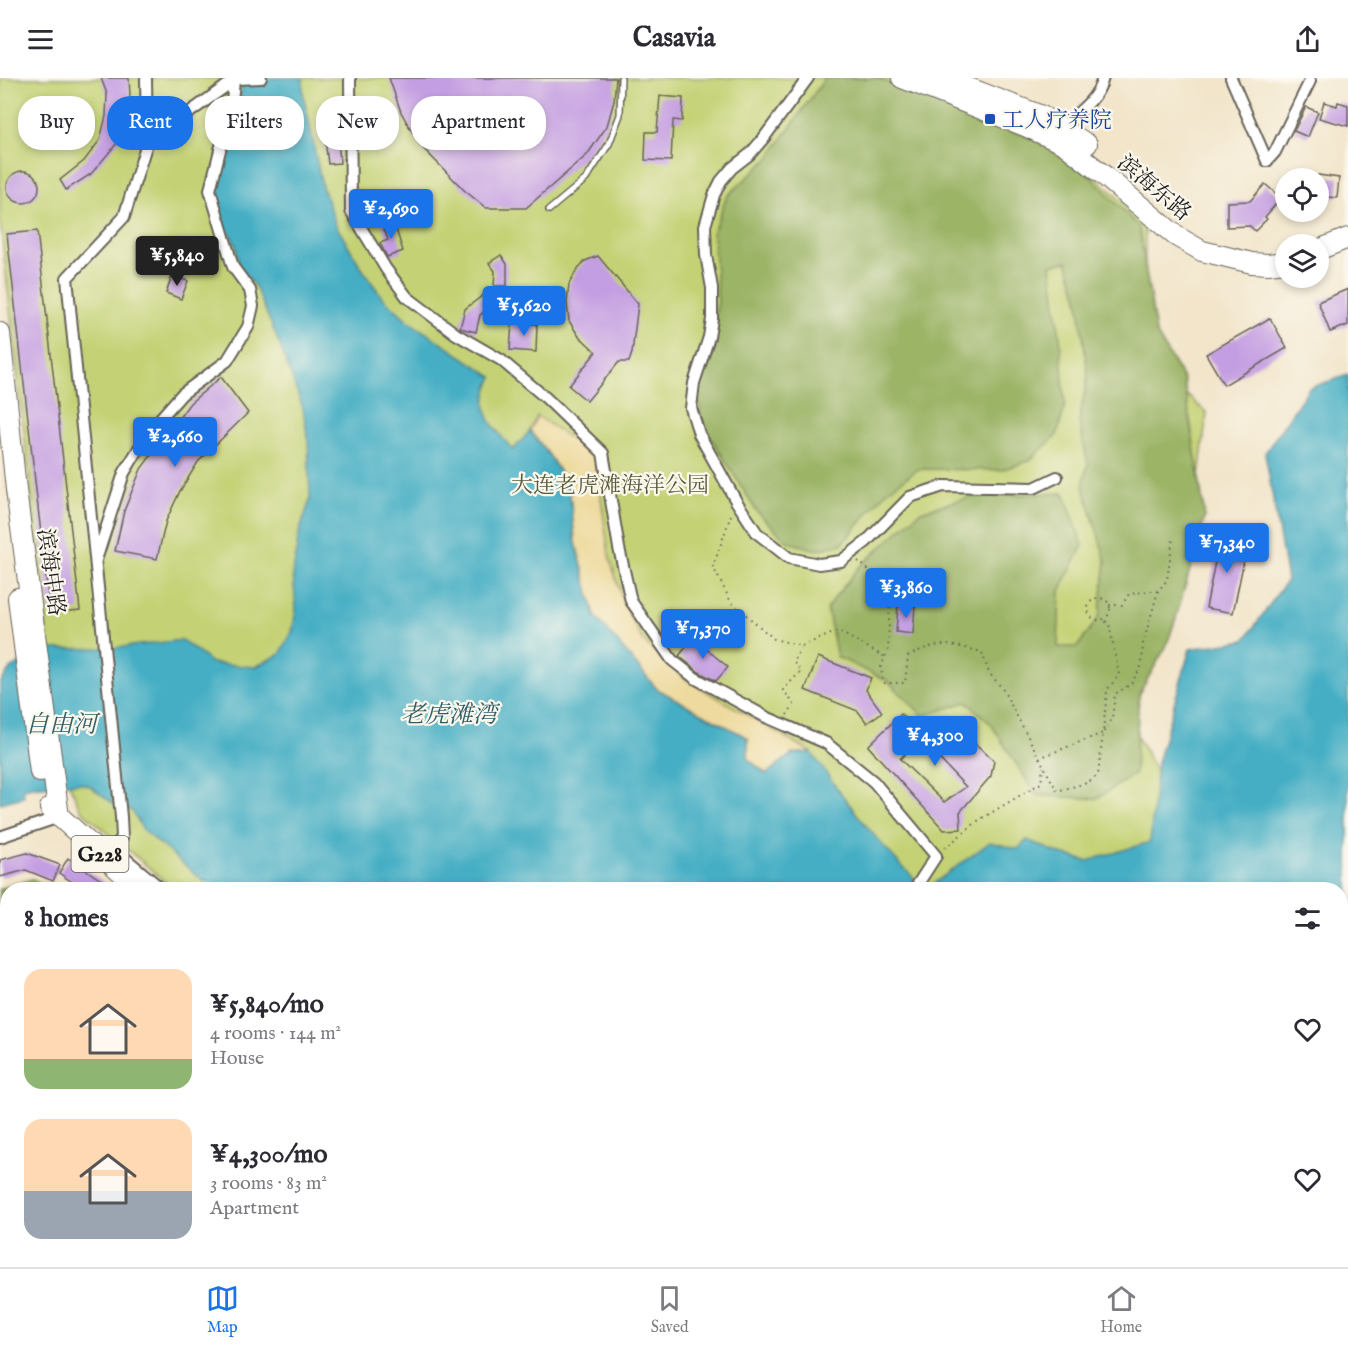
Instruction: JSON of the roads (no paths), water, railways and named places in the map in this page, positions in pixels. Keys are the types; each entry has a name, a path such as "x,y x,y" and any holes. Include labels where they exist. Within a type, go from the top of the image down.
{"highway":[{"name":"滨海东路","path":"902,78 1056,132"},
{"name":"滨海东路","path":"943,78 1031,111 1056,132 1116,168 1216,255 1252,263 1275,263"},
{"path":"1329,246 1348,238"},
{"name":"滨海中路","path":"0,333 31,647 48,788 45,801 59,818 132,882"},
{"name":"滨海中路","path":"0,462 31,647"}],"street":[{"path":"146,78 146,96"},
{"path":"193,110 235,80 261,78"},
{"path":"350,78 351,210 386,269 407,297 456,334 501,360 546,398 603,453 619,548 631,601 672,660 695,678 766,717 826,743 874,782 936,856 920,882"},
{"path":"808,78 763,139 750,154 732,168 722,181 714,195 705,226 706,255 713,296 712,320 694,383 691,408 699,434 736,501 757,533 789,558 819,564 841,561 866,542 910,497 943,486 1034,488 1057,477"},
{"path":"1056,132 1099,92 1103,78"},
{"path":"1231,78 1267,161 1275,152 1310,81"},
{"path":"94,566 124,473 150,430 182,394 227,361 248,327 253,306 250,290 233,267 210,190 232,102 235,80"},
{"path":"145,150 124,217 67,278 121,818 122,838 113,848 153,882"},
{"path":"0,837 59,818"}],"lane":[{"path":"549,210 586,179 609,144 620,115 621,78"}],"water":[{"name":"老虎滩湾","path":"240,78 303,78 304,96 240,96"},
{"name":"老虎滩湾","path":"304,97 322,186 337,227 361,267 382,297 411,323 493,377 488,389 486,409 493,425 513,450 530,431 549,455 569,487 575,539 595,616 657,689 748,738 748,759 766,774 792,754 811,752 879,841 919,882 205,882 143,830 132,811 115,805 90,786 81,783 27,787 23,790 24,797 0,803 0,683 11,668 48,649 114,648 182,640 212,663 255,667 280,654 292,632 296,610 293,573 299,533 310,500 308,441 303,408 256,288 239,267 236,245 224,225 218,207 218,177 225,150 304,150"},
{"name":"老虎滩湾","path":"1348,375 1348,882 936,882 990,842 1018,849 1027,840 1058,853 1087,861 1150,842 1157,763 1190,649 1245,640 1287,580 1265,453 1309,388"}],"place":[{"name":"工人疗养院","path":"990,119"}],"park label":[{"name":"大连老虎滩海洋公园","path":"610,484"}],"water label":[{"name":"自由河","path":"61,724"}]}
